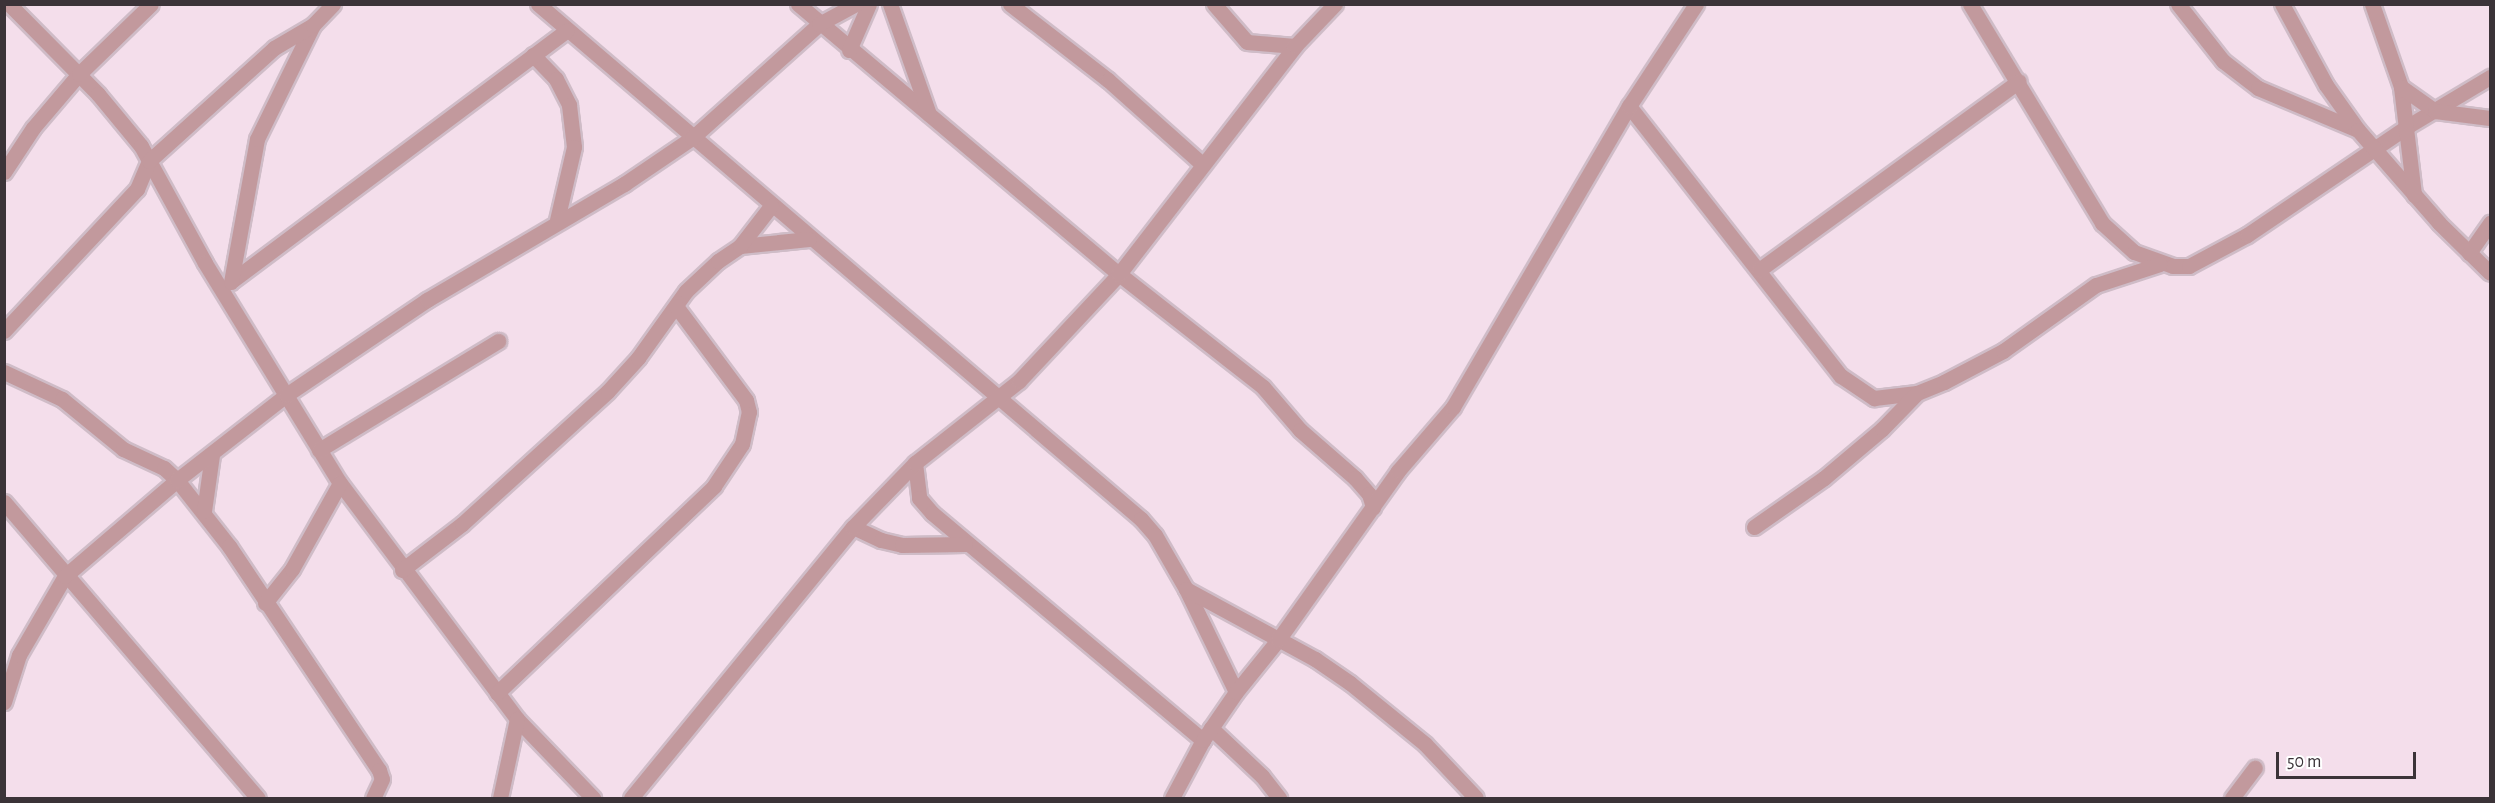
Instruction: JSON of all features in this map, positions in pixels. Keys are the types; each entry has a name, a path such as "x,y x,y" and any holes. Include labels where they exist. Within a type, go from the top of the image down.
{"street":[{"path":"9,4 79,74 120,120 149,161 165,194 228,285 286,395 340,483 402,570 497,693 518,719 593,798"},
{"path":"4,172 33,128 79,74 151,4"},
{"path":"228,285 257,139 313,26 333,4"},
{"path":"538,4 771,206 1141,519 1155,535 1186,589 1236,692"},
{"path":"798,4 849,50 929,114 1119,274 1263,387 1300,430 1355,477 1369,494 1373,507"},
{"path":"4,702 7,677 65,576 177,480 212,455 286,395 427,300 558,220 624,184 692,138 819,24 856,4"},
{"path":"849,50 869,4"},
{"path":"890,4 929,114"},
{"path":"1010,4 1108,80 1203,165"},
{"path":"1214,4 1247,42 1295,46"},
{"path":"631,798 854,527 915,463 1026,374 1119,274 1295,46 1335,4"},
{"path":"1172,798 1207,734 1236,692 1278,640 1373,507 1459,398 1629,106 1696,4"},
{"path":"1970,4 2019,81 2102,223 2134,252 2160,264 2188,266 2210,257 2285,212 2408,126 2490,78"},
{"path":"2178,4 2223,61 2258,88 2358,130"},
{"path":"2282,4 2326,85 2358,130 2414,195 2490,273"},
{"path":"2372,4 2401,87 2408,126 2414,195"},
{"path":"4,331 137,189 149,161 274,48 313,26"},
{"path":"228,285 567,30"},
{"path":"533,55 556,79 569,105 574,147 558,220"},
{"path":"1759,270 2019,81"},
{"path":"2401,87 2436,111 2490,118"},
{"path":"1629,106 1841,376 1874,398 1917,393 2003,351 2096,285 2160,264"},
{"path":"137,189 165,194"},
{"path":"402,570 462,524 563,435 638,358 698,279 741,246 771,206"},
{"path":"2469,253 2490,223"},
{"path":"741,246 809,238"},
{"path":"497,693 714,486 742,444 749,412 746,400 676,306"},
{"path":"319,450 498,341"},
{"path":"4,372 62,399 123,449 164,468 204,511 379,770 382,779 373,798"},
{"path":"1754,526 1824,478 1882,429 1917,393"},
{"path":"204,511 212,455"},
{"path":"915,463 919,498 965,544 1262,776 1279,798"},
{"path":"266,603 292,569 340,483"},
{"path":"4,502 65,576 258,798"},
{"path":"854,527 881,540 902,544 965,544"},
{"path":"1186,589 1315,659 1425,744 1476,798"},
{"path":"500,798 518,719"},
{"path":"2232,798 2254,768"}]}
